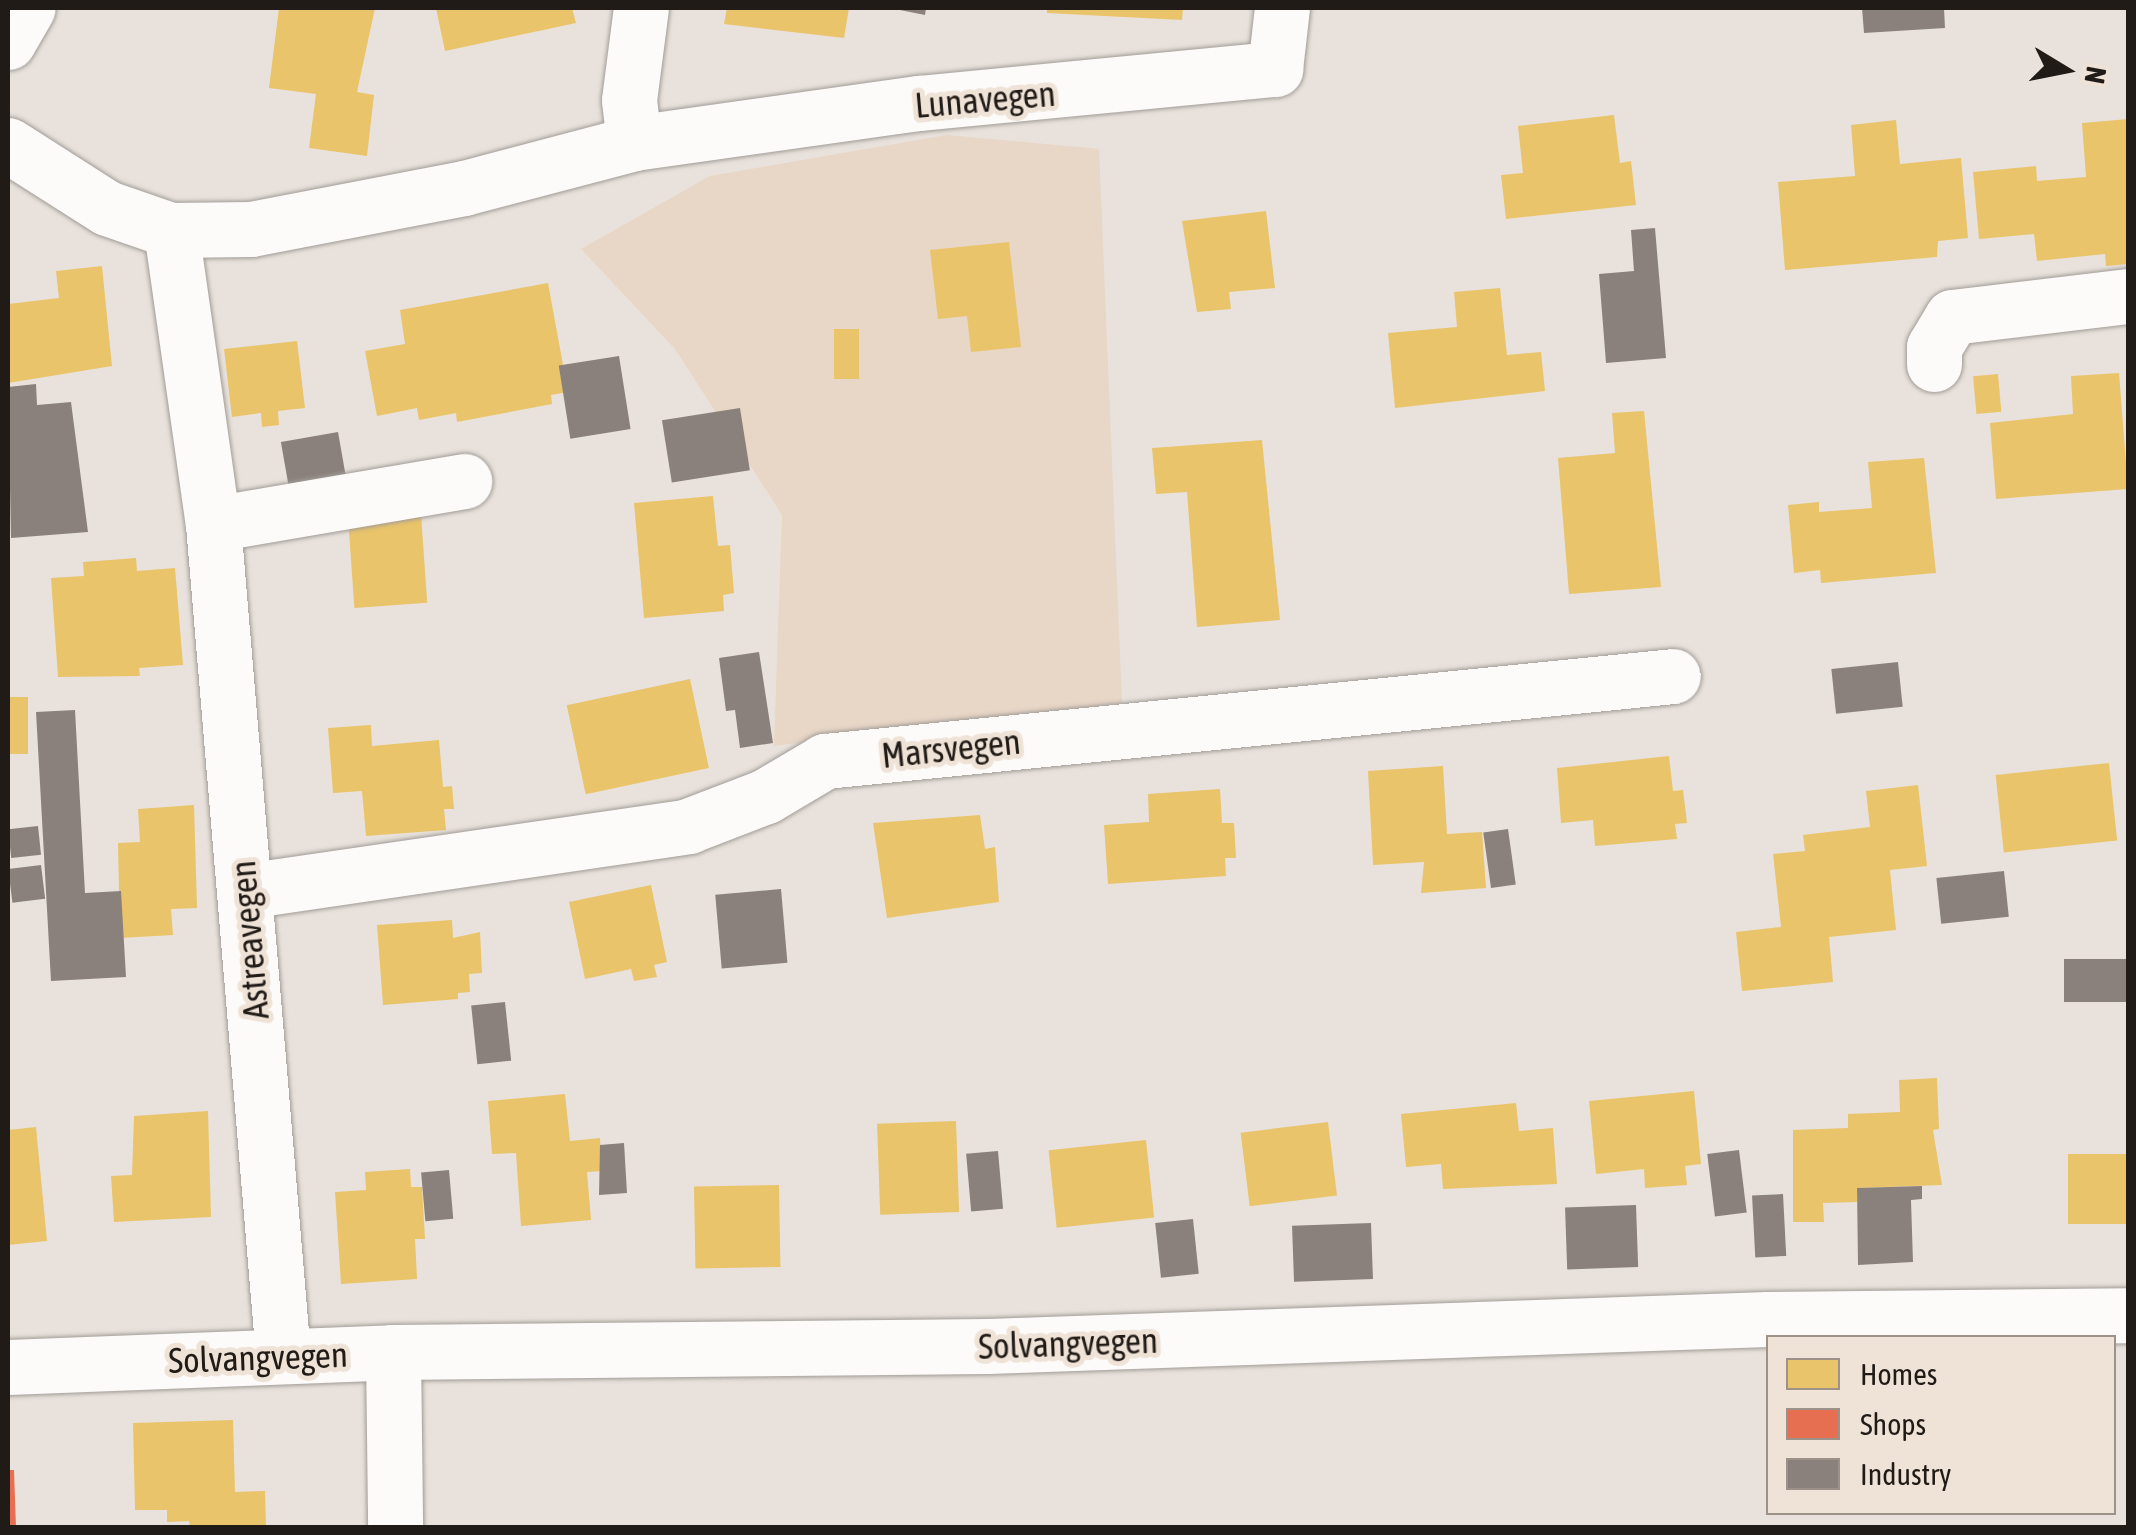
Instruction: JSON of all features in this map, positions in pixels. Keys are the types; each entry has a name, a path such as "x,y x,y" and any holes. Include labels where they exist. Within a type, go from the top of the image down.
{"street":[{"path":"8,42 28,8"},
{"path":"634,142 629,100 641,8"},
{"name":"Lunavegen","path":"8,146 106,208 170,230 251,229 464,188 634,142 919,104 1275,69 1282,8"},
{"name":"Astreavegen","path":"170,230 213,524 283,1356"},
{"path":"1934,364 1934,347 1952,317 2128,296"},
{"path":"213,524 464,481"},
{"name":"Marsvegen","path":"245,891 688,826 766,796 825,760 1673,676"},
{"name":"Solvangvegen","path":"8,1366 393,1352 988,1346 1768,1319 2128,1314"},
{"path":"393,1352 395,1528"}],"shaded area":[{"path":"947,135 1099,149 1122,703 774,746 782,515 675,349 581,249 710,176"}],"building: Homes":[{"path":"279,8 375,8 357,92 374,95 367,156 309,148 316,94 269,88"},
{"path":"436,8 572,8 576,23 445,51"},
{"path":"727,8 849,8 844,38 724,24"},
{"path":"1047,8 1183,8 1182,20 1047,13"},
{"path":"1614,115 1620,163 1631,161 1636,205 1506,219 1501,175 1523,173 1518,126"},
{"path":"2128,119 2128,264 2106,266 2105,254 2037,261 2034,234 1979,239 1973,172 2036,166 2037,181 2086,177 2082,123"},
{"path":"1896,120 1900,164 1961,158 1968,238 1938,241 1937,257 1785,270 1778,182 1855,176 1851,125"},
{"path":"1266,211 1275,288 1229,292 1231,309 1197,312 1182,221"},
{"path":"1009,242 1021,347 971,352 967,316 938,319 930,250"},
{"path":"102,266 112,366 8,383 8,304 59,298 56,271"},
{"path":"548,283 568,392 551,395 552,404 457,422 456,413 419,420 417,408 377,416 365,351 405,344 400,310"},
{"path":"1500,288 1507,355 1541,352 1545,391 1395,408 1388,333 1457,327 1454,292"},
{"path":"834,329 859,329 859,379 834,379"},
{"path":"297,341 305,408 278,411 279,425 262,427 261,413 232,417 224,349"},
{"path":"2119,373 2128,489 1996,499 1990,423 2073,414 2071,376"},
{"path":"1998,374 2001,412 1976,414 1973,376"},
{"path":"1644,411 1661,587 1569,594 1558,458 1615,453 1612,413"},
{"path":"1262,440 1280,620 1197,627 1187,492 1156,494 1152,448"},
{"path":"1924,458 1936,573 1821,583 1820,570 1794,573 1788,505 1819,502 1819,512 1872,508 1868,462"},
{"path":"713,496 718,546 730,545 734,593 723,595 724,611 644,618 634,503"},
{"path":"421,514 427,603 354,608 348,519"},
{"path":"136,558 137,571 175,568 183,665 139,668 140,676 58,677 51,578 84,576 83,562"},
{"path":"690,679 709,768 586,794 567,705"},
{"path":"8,697 28,697 28,754 8,754"},
{"path":"371,725 372,746 439,740 443,787 452,786 454,809 444,809 446,830 366,836 362,791 333,793 328,728"},
{"path":"1669,756 1673,791 1683,790 1687,823 1675,824 1677,839 1595,846 1593,820 1561,823 1557,768"},
{"path":"2109,763 2117,841 2004,852 1996,775"},
{"path":"1443,766 1447,834 1482,832 1486,888 1421,893 1424,862 1373,865 1368,771"},
{"path":"1918,785 1927,866 1890,870 1896,930 1829,937 1833,982 1742,991 1736,932 1781,927 1773,854 1805,851 1803,835 1870,827 1866,791"},
{"path":"1220,789 1222,823 1234,823 1236,858 1225,858 1226,876 1108,884 1104,825 1149,822 1148,794"},
{"path":"194,805 197,908 171,909 173,935 120,938 118,843 140,842 138,809"},
{"path":"980,815 985,849 995,847 999,902 887,918 873,823"},
{"path":"651,885 667,962 654,965 657,977 634,981 631,969 585,979 569,902"},
{"path":"452,920 453,938 480,932 482,973 469,974 470,992 458,993 458,999 383,1005 377,925"},
{"path":"1937,1078 1939,1129 1933,1130 1942,1185 1857,1188 1857,1202 1823,1203 1824,1222 1793,1222 1793,1130 1848,1128 1848,1114 1900,1112 1899,1080"},
{"path":"1694,1091 1701,1164 1685,1166 1687,1185 1645,1188 1644,1169 1596,1174 1589,1101"},
{"path":"565,1094 570,1141 600,1138 602,1171 587,1172 591,1220 521,1226 516,1153 492,1154 488,1101"},
{"path":"1516,1103 1519,1131 1553,1128 1557,1184 1443,1189 1441,1164 1406,1167 1401,1114"},
{"path":"208,1111 211,1217 114,1222 111,1176 132,1175 134,1116"},
{"path":"956,1121 959,1212 880,1215 877,1124"},
{"path":"1328,1122 1337,1195 1250,1206 1241,1133"},
{"path":"36,1127 47,1241 8,1245 8,1130"},
{"path":"1146,1140 1154,1218 1057,1228 1049,1150"},
{"path":"2068,1154 2128,1154 2128,1224 2068,1224"},
{"path":"410,1169 411,1187 422,1187 425,1239 415,1239 417,1279 341,1284 335,1192 366,1190 365,1172"},
{"path":"779,1185 780,1267 695,1268 694,1186"},
{"path":"233,1420 235,1492 265,1491 266,1528 190,1528 189,1521 167,1522 167,1510 135,1510 133,1423"}],"building: Shops":[{"path":"8,1470 14,1470 16,1528 8,1528"}],"building: Industry":[{"path":"890,8 926,8 925,15"},
{"path":"1862,8 1944,8 1945,28 1864,33"},
{"path":"1655,228 1666,358 1606,363 1599,274 1634,271 1631,230"},
{"path":"619,356 631,429 570,439 559,366"},
{"path":"36,384 37,405 71,402 88,532 11,538 8,387"},
{"path":"740,408 750,470 672,483 662,420"},
{"path":"338,432 347,484 290,494 281,442"},
{"path":"759,652 773,743 740,748 735,710 726,711 719,658"},
{"path":"1898,662 1903,707 1836,714 1831,669"},
{"path":"75,710 85,893 121,891 126,977 51,981 36,712"},
{"path":"38,826 41,855 11,858 8,829"},
{"path":"1508,829 1516,884 1491,888 1483,832"},
{"path":"41,865 45,899 12,903 8,869"},
{"path":"2004,871 2009,917 1941,924 1936,878"},
{"path":"781,889 787,963 722,968 715,895"},
{"path":"2064,959 2128,959 2128,1002 2064,1002"},
{"path":"505,1002 511,1061 477,1064 471,1006"},
{"path":"624,1143 627,1193 599,1195 600,1145"},
{"path":"1739,1150 1747,1213 1715,1216 1707,1154"},
{"path":"998,1151 1003,1209 971,1212 966,1154"},
{"path":"449,1170 453,1219 425,1221 421,1172"},
{"path":"1922,1186 1922,1199 1911,1200 1913,1262 1858,1265 1857,1188"},
{"path":"1783,1194 1786,1256 1755,1258 1752,1196"},
{"path":"1636,1205 1638,1267 1567,1269 1565,1207"},
{"path":"1193,1219 1199,1274 1161,1278 1155,1223"},
{"path":"1371,1223 1373,1279 1294,1282 1292,1226"}]}
